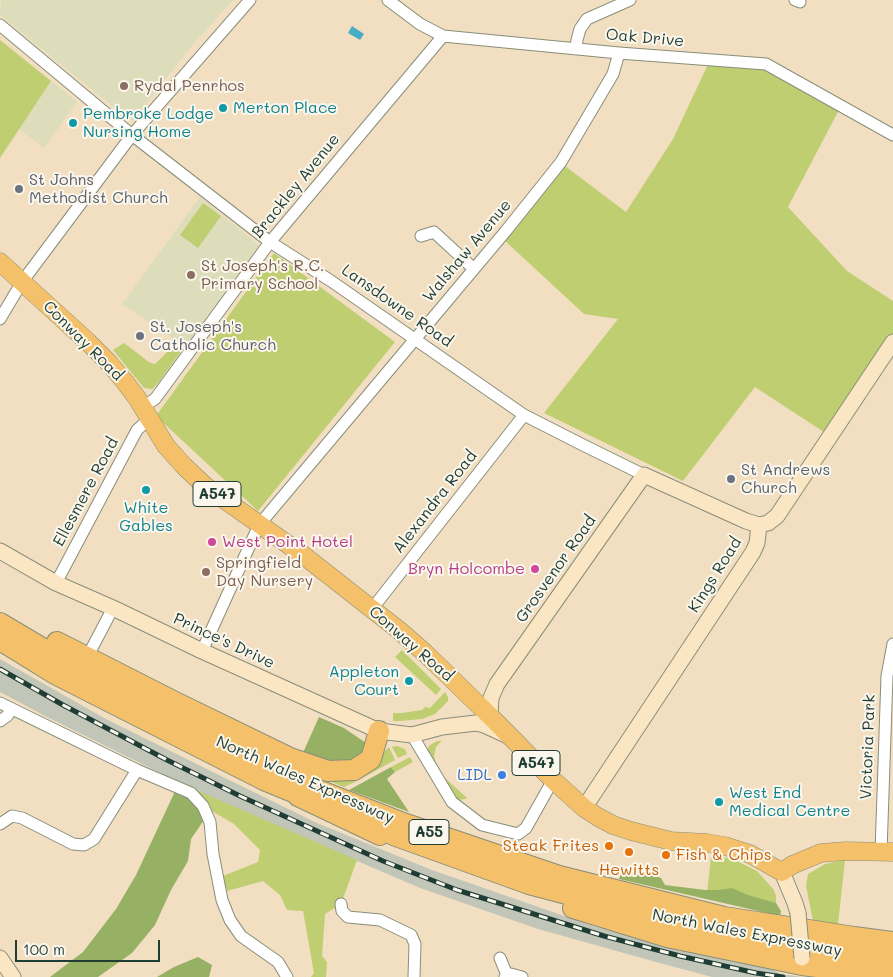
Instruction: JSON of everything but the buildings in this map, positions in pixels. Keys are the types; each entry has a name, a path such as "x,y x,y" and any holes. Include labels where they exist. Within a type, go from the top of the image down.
{"highway":[{"path":"0,613 282,754 328,771 354,770 371,758 379,731"},
{"name":"North Wales Expressway","path":"0,623 64,661 228,747 321,790 403,823 559,876 724,917 893,942"},
{"name":"North Wales Expressway","path":"0,640 55,674 264,780 396,836 529,884 685,924 825,949 893,958"},
{"path":"264,780 397,843 519,892 667,937 806,970 828,974 847,972 892,977"}],"main road":[{"name":"Conway Road","path":"0,262 109,363 125,382 166,446 205,486 303,555 400,631 584,808 613,825 649,836 671,841 707,842 750,854 782,872"},
{"name":"Kings Road","path":"584,808 753,552 759,525 768,523 777,516 893,342"},
{"name":"Lansdowne Road","path":"644,475 746,521 759,525"},
{"name":"Grosvenor Road","path":"490,716 491,698 497,684 644,475"},
{"name":"Prince's Drive","path":"0,550 56,583 379,731 412,735 442,727 476,722 511,738"},
{"path":"466,693 488,691 497,684"},
{"name":"Prince's Drive","path":"442,727 470,712 479,712 490,716"},
{"path":"806,970 798,914 782,872 792,865 821,854 846,851 887,852"},
{"path":"0,958 13,977"}],"street":[{"path":"0,319 22,282 132,135 250,0"},
{"name":"Oak Drive","path":"388,0 420,24 443,36 619,53 766,64 893,135"},
{"path":"576,49 580,29 587,20 630,0"},
{"name":"Lansdowne Road","path":"0,25 132,135 270,242 332,281 524,415 644,475"},
{"name":"Brackley Avenue","path":"146,413 270,242 443,36"},
{"name":"Walshaw Avenue","path":"202,651 259,525 505,232 561,162 613,74 619,53"},
{"path":"421,236 434,232 474,269"},
{"name":"Ellesmere Road","path":"56,583 146,413"},
{"name":"Alexandra Road","path":"372,609 524,415"},
{"path":"92,648 113,608"},
{"name":"Victoria Park","path":"887,852 886,676 893,644"},
{"path":"0,703 137,770 191,793 203,806 210,822 212,854 222,900 230,920 241,936 278,962 287,977"},
{"path":"0,721 12,709"},
{"path":"412,735 452,802 482,825 518,834 526,828 553,780"},
{"path":"0,824 12,816 22,818 73,844 84,845 94,839 137,770"},
{"path":"342,904 342,911 348,917 380,920 411,935 416,944 414,977"},
{"path":"500,958 506,976 511,974 522,977"}],"shaded area":[{"name":"Rydal Penrhos","path":"1,0 233,0 190,48 134,120 132,120 128,119 0,15"},
{"path":"51,81 77,102 44,148 19,129"},
{"name":"St Joseph's R.C. Primary School","path":"200,197 260,246 186,347 122,304"},
{"path":"0,659 106,719 317,823 432,870 596,927 771,969 781,974 802,977 712,977 538,929 420,888 213,799 0,692"}],"green space":[{"path":"0,40 51,81 0,158"},
{"path":"710,60 766,64 841,106 788,207 847,271 893,301 893,342 830,436 755,387 683,481 544,413 618,319 584,314 503,239 565,166 626,212 673,139"},
{"path":"203,203 221,216 198,248 180,235"},
{"path":"274,253 395,342 258,511 156,416"},
{"path":"124,343 149,362 155,364 176,346 182,350 152,389 144,388 113,350"},
{"path":"402,650 441,689 436,695 395,657"},
{"path":"445,692 448,701 435,714 422,719 393,721 393,713 422,710 425,707 430,708"},
{"path":"319,717 344,728 366,743 363,752 348,762 335,764 302,755"},
{"path":"442,740 436,747 434,756 437,767 445,778 467,798 465,799 458,800 453,795 427,752 429,746"},
{"path":"397,746 405,749 407,754 398,758 392,747"},
{"path":"389,747 395,760 344,787 316,776 382,754"},
{"path":"410,757 413,762 395,772 391,767"},
{"path":"391,767 395,772 387,779 409,812 349,790"},
{"path":"177,787 191,793 204,820 191,839 188,861 171,890 155,925 132,953 98,977 50,977 83,952 116,909 136,875"},
{"path":"194,789 357,860 341,904 325,914 322,956 327,962 326,977 311,977 314,973 303,911 287,910 280,895 263,881 227,891 223,876 258,862 260,850 234,824 203,806"},
{"path":"711,856 728,858 757,871 774,890 776,903 707,894"},
{"path":"845,860 838,924 813,921 806,886 808,874 825,864"},
{"path":"644,872 661,878 665,885 705,890 732,888 776,903 781,911 780,916 619,879 621,874 633,877"},
{"path":"198,957 212,965 209,977 157,977 174,967"}],"water":[{"path":"352,26 364,34 360,40 348,33"}],"railway":[{"path":"0,669 167,760 240,796 383,861 457,890 604,936 680,956 783,977"}],"place":[{"name":"Rydal Penrhos","path":"124,86"},
{"name":"Merton Place","path":"223,108"},
{"name":"Pembroke Lodge Nursing Home","path":"73,123"},
{"name":"St Johns Methodist Church","path":"19,189"},
{"name":"St Joseph's R.C. Primary School","path":"191,275"},
{"name":"St. Joseph's Catholic Church","path":"140,336"},
{"name":"St Andrews Church","path":"731,479"},
{"name":"White Gables","path":"146,490"},
{"name":"West Point Hotel","path":"212,542"},
{"name":"Bryn Holcombe","path":"535,569"},
{"name":"Springfield Day Nursery","path":"206,572"},
{"name":"Appleton Court","path":"409,681"},
{"name":"LIDL","path":"502,775"},
{"name":"West End Medical Centre","path":"719,802"},
{"name":"Steak Frites","path":"609,846"},
{"name":"Hewitts","path":"629,852"},
{"name":"Fish & Chips","path":"666,855"}]}
